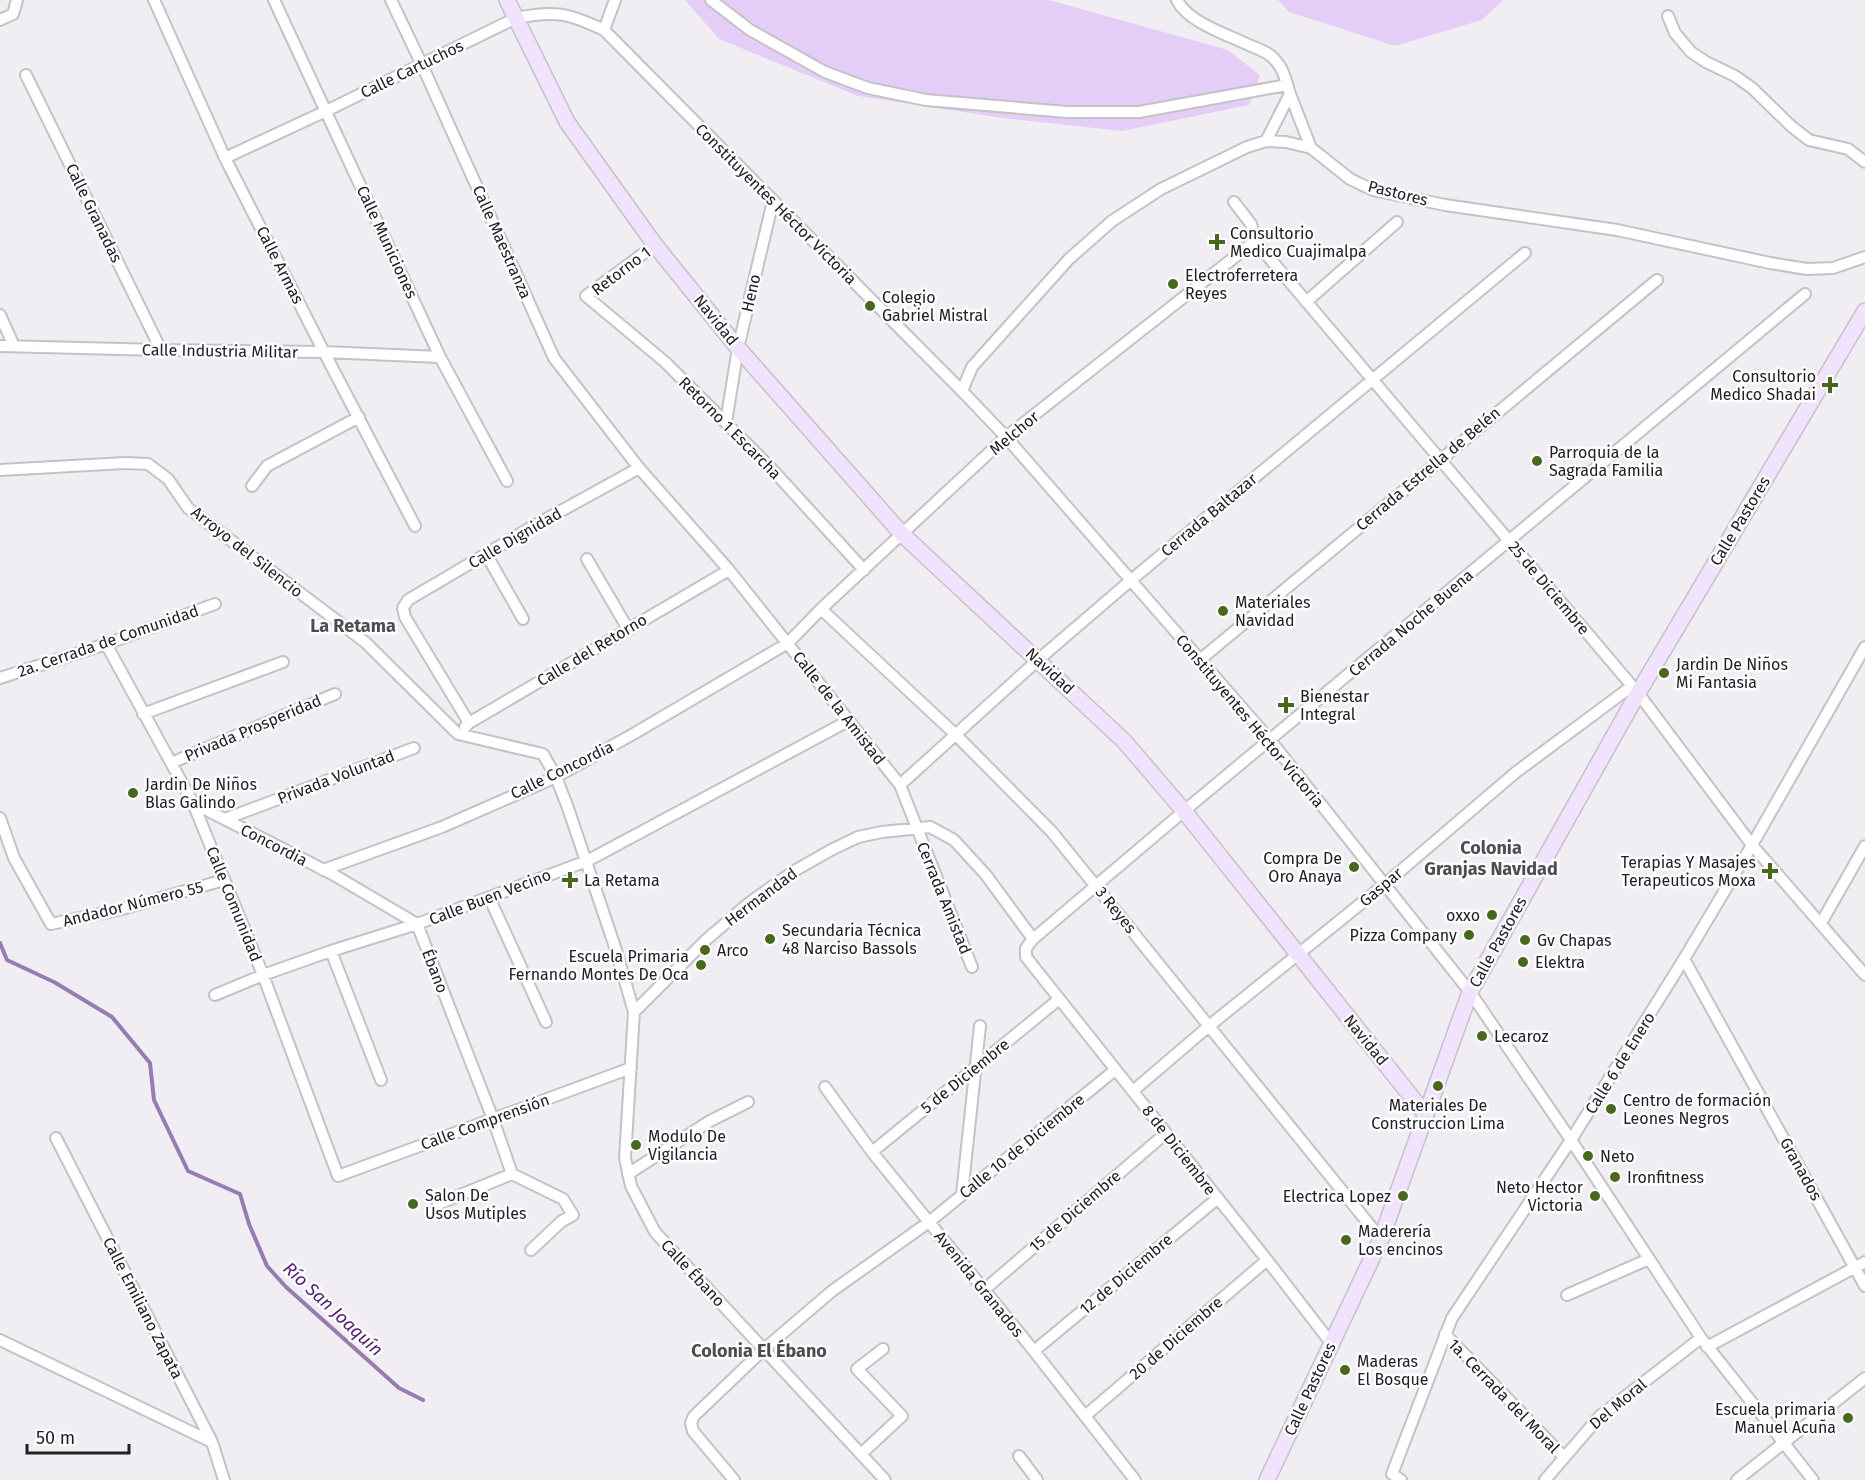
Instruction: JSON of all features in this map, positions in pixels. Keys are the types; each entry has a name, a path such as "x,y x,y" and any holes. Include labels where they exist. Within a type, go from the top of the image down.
{"street":[{"path":"0,20 13,14 17,0"},
{"name":"Calle Armas","path":"154,0 225,158 415,526"},
{"name":"Calle Municiones","path":"274,0 440,357 507,481"},
{"name":"Calle Maestranza","path":"391,0 554,358 639,468"},
{"name":"Navidad","path":"507,0 567,122 655,245 738,348 902,534 1124,741 1184,811 1426,1115"},
{"path":"604,30 615,0"},
{"path":"711,0 750,30 825,72 868,88 926,100 1067,112 1139,112 1289,89"},
{"path":"1177,0 1181,8 1192,17 1275,59 1284,72 1311,148"},
{"name":"Calle Cartuchos","path":"225,158 516,18 541,13 559,14 575,17 604,30"},
{"path":"1668,16 1676,33 1691,52 1752,88 1809,140 1848,149 1865,162"},
{"name":"Constituyentes Héctor Victoria","path":"604,30 1006,437 1270,740 1470,992 1704,1342 1813,1480"},
{"name":"Calle Granadas","path":"26,75 161,350"},
{"path":"1266,141 1289,89"},
{"name":"Pastores","path":"962,391 972,367 1069,259 1112,221 1161,189 1247,147 1266,141 1286,142 1311,148 1350,179 1374,190 1445,205 1617,230 1807,269 1833,268 1865,257"},
{"name":"Heno","path":"726,422 738,348 773,201"},
{"name":"25 de Diciembre","path":"1234,202 1251,224 1255,241 1635,689 1752,845 1865,975"},
{"path":"1306,302 1397,222"},
{"name":"Melchor","path":"788,643 821,609 1006,437 1255,241"},
{"name":"Retorno 1","path":"586,297 655,245"},
{"name":"Cerrada Baltazar","path":"900,784 1130,581 1525,254"},
{"name":"Cerrada Estrella de Belén","path":"1201,659 1657,280"},
{"name":"Cerrada Noche Buena","path":"1026,957 1026,948 1033,939 1805,294"},
{"name":"Retorno 1 Escarcha","path":"586,297 665,362 770,467 864,570"},
{"path":"0,315 14,346"},
{"name":"Calle Pastores","path":"1268,1480 1381,1239 1470,992 1635,689 1864,315"},
{"name":"Calle Industria Militar","path":"0,346 324,352 440,357"},
{"path":"252,486 267,466 358,417"},
{"name":"Arroyo del Silencio","path":"0,470 125,463 148,465 168,479 188,508 365,642 458,734"},
{"name":"Calle Dignidad","path":"469,723 405,617 403,608 408,600 639,468"},
{"name":"Calle de la Amistad","path":"639,468 729,570 900,784 916,828"},
{"path":"486,554 523,619"},
{"path":"587,559 628,630"},
{"name":"Calle del Retorno","path":"458,734 469,723 729,570"},
{"name":"2a. Cerrada de Comunidad","path":"0,678 106,644 215,604"},
{"name":"3 Reyes","path":"821,609 955,734 1052,832 1381,1239"},
{"name":"Calle Concordia","path":"323,870 442,826 556,777 635,734 788,643"},
{"name":"Calle Comunidad","path":"106,644 193,803 263,975 338,1176"},
{"name":"Calle 6 de Enero","path":"1401,1480 1392,1474 1452,1318 1571,1140 1684,959 1865,647"},
{"path":"143,714 283,662"},
{"name":"Gaspar","path":"1133,1091 1515,774 1635,689"},
{"name":"Privada Prosperidad","path":"171,763 335,694"},
{"name":"Calle Buen Vecino","path":"215,995 263,975 417,924 587,861 848,720"},
{"path":"458,734 543,754 556,777 587,861 634,1012"},
{"name":"Privada Voluntad","path":"225,819 414,748"},
{"name":"Concordia","path":"193,803 323,870"},
{"name":"Andador Número 55","path":"0,818 14,858 51,924 118,910 224,880"},
{"path":"916,828 930,827 954,840 986,875 1033,939"},
{"name":"Cerrada Amistad","path":"916,828 972,967"},
{"name":"Hermandad","path":"634,1012 706,940 749,903 794,871 858,837 916,828"},
{"path":"1821,923 1865,846"},
{"path":"323,870 417,924"},
{"path":"489,897 546,1022"},
{"name":"Ébano","path":"417,924 512,1174"},
{"path":"331,951 381,1080"},
{"name":"8 de Diciembre","path":"1026,957 1331,1343"},
{"name":"Granados","path":"1684,959 1860,1265 1865,1286"},
{"name":"5 de Diciembre","path":"872,1152 1058,1000"},
{"name":"Calle Ébano","path":"634,1012 625,1158 631,1186 655,1232 885,1480"},
{"path":"962,1194 980,1026"},
{"name":"Calle Comprensión","path":"338,1176 631,1068"},
{"name":"Calle 10 de Diciembre","path":"734,1480 693,1431 691,1423 694,1416 763,1350 832,1290 928,1222 1116,1070"},
{"name":"Avenida Granados","path":"825,1087 872,1152 1034,1351 1135,1480"},
{"path":"628,1174 710,1121 748,1102"},
{"name":"15 de Diciembre","path":"984,1290 1166,1133"},
{"name":"Calle Emiliano Zapata","path":"56,1138 212,1442 224,1480"},
{"path":"438,1204 512,1174 563,1199 573,1215 562,1221 531,1250"},
{"name":"12 de Diciembre","path":"1034,1351 1218,1198"},
{"path":"1567,1295 1649,1258"},
{"name":"20 de Diciembre","path":"1085,1416 1267,1260"},
{"name":"Del Moral","path":"1545,1480 1600,1416 1704,1342 1860,1265"},
{"name":"1a. Cerrada del Moral","path":"1445,1334 1564,1457"},
{"path":"0,1340 212,1442"},
{"path":"861,1454 902,1416 857,1370 883,1349"},
{"path":"1737,1480 1865,1378"},
{"path":"1019,1456 1038,1480"}],"shaded area":[{"path":"685,0 1049,0 1228,50 1260,75 1249,105 1122,131 1003,118 858,96 719,39"},
{"path":"1278,0 1503,0 1482,20 1395,46 1289,12"}],"waterway":[{"name":"Río San Joaquín","path":"0,943 7,960 54,982 112,1017 150,1063 154,1100 188,1171 240,1194 249,1224 267,1266 286,1287 399,1388 423,1400"}],"place":[{"name":"Consultorio Medico Cuajimalpa","path":"1217,242"},
{"name":"Electroferretera Reyes","path":"1173,284"},
{"name":"Colegio Gabriel Mistral","path":"870,306"},
{"name":"Consultorio Medico Shadai","path":"1830,385"},
{"name":"Parroquia de la Sagrada Familia","path":"1537,461"},
{"name":"Materiales Navidad","path":"1223,611"},
{"name":"Jardin De Niños Mi Fantasia","path":"1664,673"},
{"name":"Bienestar Integral","path":"1286,705"},
{"name":"Jardin De Niños Blas Galindo","path":"133,793"},
{"name":"Compra De Oro Anaya","path":"1354,867"},
{"name":"Terapias Y Masajes Terapeuticos Moxa","path":"1770,871"},
{"name":"La Retama","path":"570,880"},
{"name":"oxxo","path":"1492,915"},
{"name":"Pizza Company","path":"1469,935"},
{"name":"Secundaria Técnica 48 Narciso Bassols","path":"770,939"},
{"name":"Gv Chapas","path":"1525,940"},
{"name":"Arco","path":"705,950"},
{"name":"Elektra","path":"1523,962"},
{"name":"Escuela Primaria Fernando Montes De Oca","path":"701,965"},
{"name":"Lecaroz","path":"1482,1036"},
{"name":"Materiales De Construccion Lima","path":"1438,1086"},
{"name":"Centro de formación Leones Negros","path":"1611,1109"},
{"name":"Modulo De Vigilancia","path":"636,1145"},
{"name":"Neto","path":"1588,1156"},
{"name":"Ironfitness","path":"1615,1177"},
{"name":"Electrica Lopez","path":"1403,1196"},
{"name":"Neto Hector Victoria","path":"1595,1196"},
{"name":"Salon De Usos Mutiples","path":"413,1204"},
{"name":"Maderería Los encinos","path":"1346,1240"},
{"name":"Maderas El Bosque","path":"1345,1370"},
{"name":"Escuela primaria Manuel Acuña","path":"1848,1418"}],"district":[{"name":"La Retama","path":"353,626"},
{"name":"Colonia Granjas Navidad","path":"1491,858"},
{"name":"Colonia El Ébano","path":"759,1351"}]}
